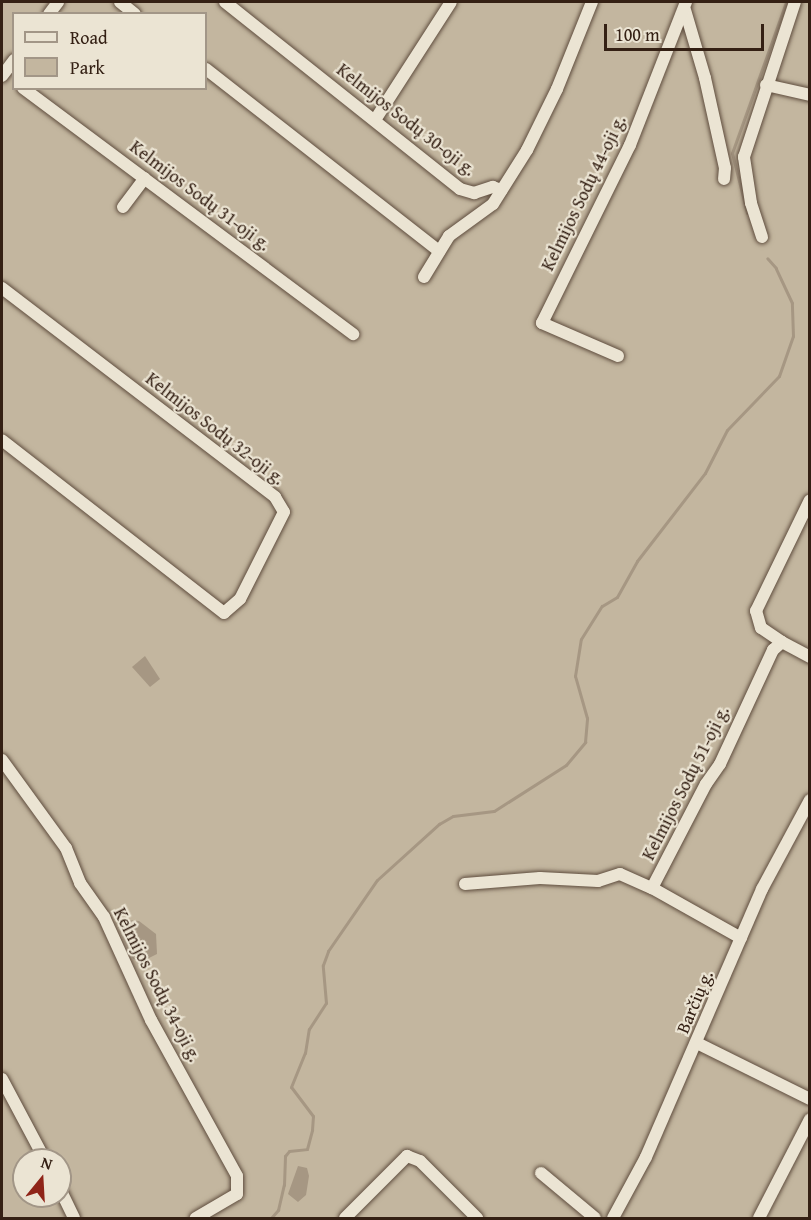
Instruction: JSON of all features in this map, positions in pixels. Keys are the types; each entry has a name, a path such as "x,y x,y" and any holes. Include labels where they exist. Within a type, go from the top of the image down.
{"street":[{"path":"120,2 132,12"},
{"name":"Kelmijos Sodų 30-oji g.","path":"225,2 460,189 474,193 493,187 501,190"},
{"path":"375,120 451,2"},
{"path":"424,278 455,231 482,215 501,190 557,89 592,2"},
{"path":"762,237 743,166 745,147 795,2"},
{"path":"685,6 705,78 725,168 724,179"},
{"name":"Kelmijos Sodų 44-oji g.","path":"618,356 542,323 630,145 685,6"},
{"path":"207,70 440,251"},
{"path":"766,85 810,95"},
{"name":"Kelmijos Sodų 31-oji g.","path":"27,90 353,334"},
{"path":"123,207 146,178"},
{"name":"Kelmijos Sodų 32-oji g.","path":"2,288 275,497 284,512 240,598 224,613 2,440"},
{"path":"810,500 756,611 761,628 810,657"},
{"name":"Kelmijos Sodų 51-oji g.","path":"465,884 540,878 598,881 620,874 652,888 706,784 720,764 773,650 782,642"},
{"name":"Kelmijos Sodų 34-oji g.","path":"2,760 66,848 80,883 104,917 151,1020 237,1176 237,1194 196,1218"},
{"name":"Barčių g.","path":"613,1218 646,1157 762,889 808,806"},
{"path":"652,888 741,938"},
{"path":"697,1043 810,1099"},
{"path":"2,1079 39,1148"},
{"path":"759,1218 810,1119"},
{"path":"345,1218 407,1156 420,1161 477,1218"},
{"path":"541,1173 595,1218"}],"green space":[{"path":"2,2 809,2 809,1218 2,1218"}],"shaded area":[{"path":"145,656 160,679 150,687 132,667"},
{"path":"126,920 139,921 156,934 157,954 141,962 133,959 119,930"},
{"path":"298,1166 307,1168 309,1176 306,1195 298,1202 288,1194"}],"waterway":[{"path":"747,213 732,153 786,2"},
{"path":"271,1218 278,1210 284,1185 285,1156 289,1151 307,1149 312,1130 313,1116 291,1087 305,1053 309,1029 326,1003 323,965 328,951 377,880 439,824 453,816 494,811 566,765 585,742 587,718 575,676 581,639 602,606 617,597 637,561 705,473 727,430 779,376 793,336 792,303 776,268 767,258"}]}
